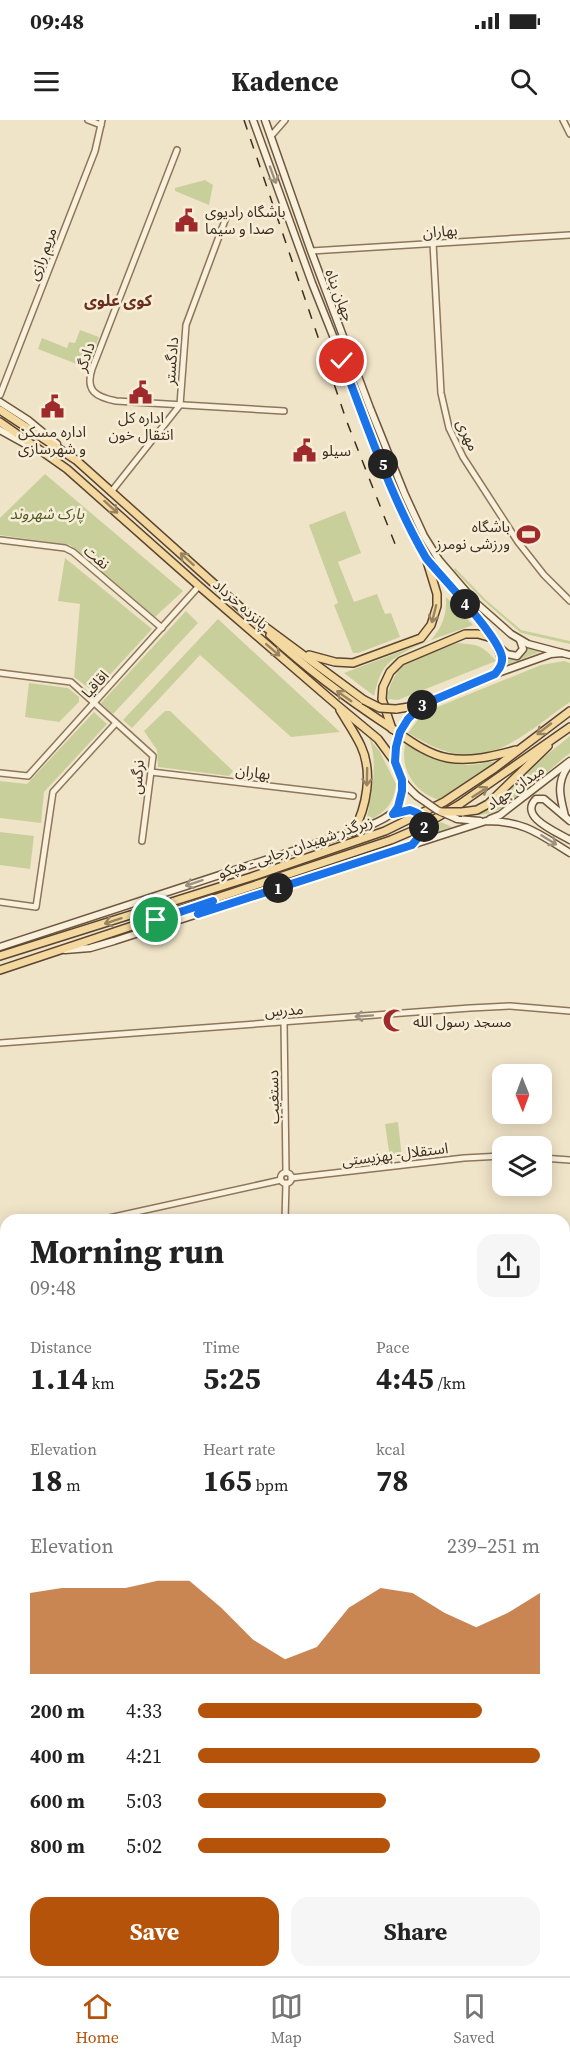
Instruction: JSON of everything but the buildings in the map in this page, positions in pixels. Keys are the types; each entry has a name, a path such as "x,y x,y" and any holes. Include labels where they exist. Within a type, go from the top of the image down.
{"main road":[{"name":"جهان پناه","path":"253,120 312,283 403,512 426,558 494,641"},
{"name":"جهان پناه","path":"265,120 370,408 424,536 439,560 476,603 520,639 534,646 562,653"},
{"name":"پانزده خرداد","path":"0,402 28,420 76,460 249,615 364,700 380,708 396,709 422,705"},
{"name":"پانزده خرداد","path":"0,410 76,460"},
{"name":"پانزده خرداد","path":"0,422 67,469 378,739 395,762"},
{"name":"پانزده خرداد","path":"0,430 67,469"},
{"path":"301,653 335,662 353,663 421,638 431,625 437,606 437,594 426,558"},
{"path":"249,615 321,680 392,729 434,754 448,758 475,759 518,749"},
{"path":"392,729 382,699 383,687 390,672 401,661 465,634 478,634 494,641 507,654 517,656 523,650 520,639"},
{"path":"494,641 502,661 495,674"},
{"path":"557,736 488,804 460,815 442,812 417,796 402,780 395,762 400,732 408,719 422,705 495,674 551,654 570,655"},
{"path":"337,705 361,746 367,767 364,806 353,832"},
{"name":"زیرگذر شهیدان رجایی - هپکو","path":"0,956 329,852 403,823 444,801 495,768 570,711"},
{"name":"زیرگذر شهیدان رجایی - هپکو","path":"0,970 391,840 419,828 488,786 570,727"},
{"path":"567,819 559,792 559,783 570,762"},
{"name":"میدان جهاد","path":"460,815 472,822 486,821 500,815 570,762"},
{"path":"393,814 401,800 402,780"},
{"path":"567,819 544,799 536,799 531,805 531,812 535,819 570,840"},
{"path":"0,947 353,832 403,811 416,812 423,821 422,833 412,845"},
{"path":"61,951 90,948 486,821 513,822 526,827 570,854"},
{"path":"198,914 213,901"}],"street":[{"path":"88,120 101,122"},
{"path":"271,136 285,120"},
{"path":"563,120 570,134"},
{"name":"مریم رازی","path":"0,395 95,151 101,122"},
{"name":"دادگر","path":"177,150 89,378 92,391 107,399 284,411"},
{"name":"دادگستر","path":"111,492 180,405 186,325 227,215"},
{"name":"بهاران","path":"311,251 570,235"},
{"name":"مهری","path":"433,243 441,393 449,428 464,457 518,542 544,575 570,601"},
{"name":"نفت","path":"0,540 65,548 73,552 162,628"},
{"name":"اقاقیا","path":"0,773 28,776 200,586"},
{"name":"نرگس","path":"0,673 71,682 153,756 142,841"},
{"path":"0,902 36,907 53,792 116,723"},
{"name":"بهاران","path":"151,772 352,796"},
{"name":"مدرس","path":"0,1043 510,1006 570,1011"},
{"name":"دستغیب","path":"284,1022 286,1173"},
{"name":"استقلال- بهزیستی","path":"291,1178 492,1157"},
{"path":"552,1159 570,1160"},
{"path":"129,1214 283,1182 289,1182 291,1178 286,1173 281,1175 283,1182 285,1214"}],"green space":[{"path":"205,180 213,185 209,205 175,191 175,188"},
{"path":"80,330 99,337 87,368 38,349 42,338 67,348 69,342 75,343"},
{"name":"پارک شهروند","path":"45,474 183,591 155,617 70,545 0,535 0,518"},
{"path":"345,511 361,553 338,562 354,602 377,594 385,614 391,613 400,637 358,653 353,653 334,605 338,603 309,525"},
{"path":"65,558 152,629 94,692 74,677 80,604 58,601"},
{"path":"455,568 486,600 521,630 570,641 570,644 521,633 485,602 454,570"},
{"path":"446,597 473,625 415,647 394,658 382,672 374,696 344,673 431,640 443,620"},
{"path":"186,611 198,623 113,714 101,703"},
{"path":"218,619 340,732 291,737 200,655 132,728 123,720"},
{"path":"458,643 480,647 496,661 398,700 387,699 396,674 403,666 422,655"},
{"path":"526,647 540,652 506,665 508,659 516,659 524,654"},
{"path":"564,661 570,663 570,702 526,734 495,750 478,755 461,755 438,748 408,733 420,717 430,710 541,665"},
{"path":"29,683 68,688 79,697 79,702 59,722 25,717"},
{"path":"165,711 170,711 233,771 229,776 158,767 157,750 144,731"},
{"path":"94,712 107,724 44,792 41,823 0,818 0,781 27,784"},
{"path":"570,736 570,753 525,791 496,811 469,815 481,813 491,807"},
{"path":"369,738 380,752 396,784 391,802 378,815 366,822 374,769"},
{"path":"406,742 428,755 452,764 497,762 440,800 423,792 411,778 404,761"},
{"path":"441,822 452,827 426,835 427,829"},
{"path":"0,832 34,836 30,869 0,865"},
{"path":"398,1122 402,1158 390,1159 385,1124"}],"railway":[{"path":"244,120 347,422 397,549"}],"place":[{"name":"باشگاه رادیوی صدا و سیما","path":"187,220"},
{"name":"اداره کل انتقال خون","path":"141,393"},
{"name":"اداره مسکن و شهرسازی","path":"52,407"},
{"name":"سیلو","path":"304,450"},
{"name":"باشگاه ورزشی نومرز","path":"528,535"},
{"name":"مسجد رسول الله","path":"395,1021"}],"district":[{"name":"کوی علوی","path":"118,300"}],"route":[{"path":"156,920 213,901 198,914 412,845 419,838 424,827 421,816 410,810 393,814 401,800 402,791 402,780 395,762 400,732 414,711 422,705 495,674 501,665 502,658 485,627 426,558 419,546 392,486 342,361"}]}
